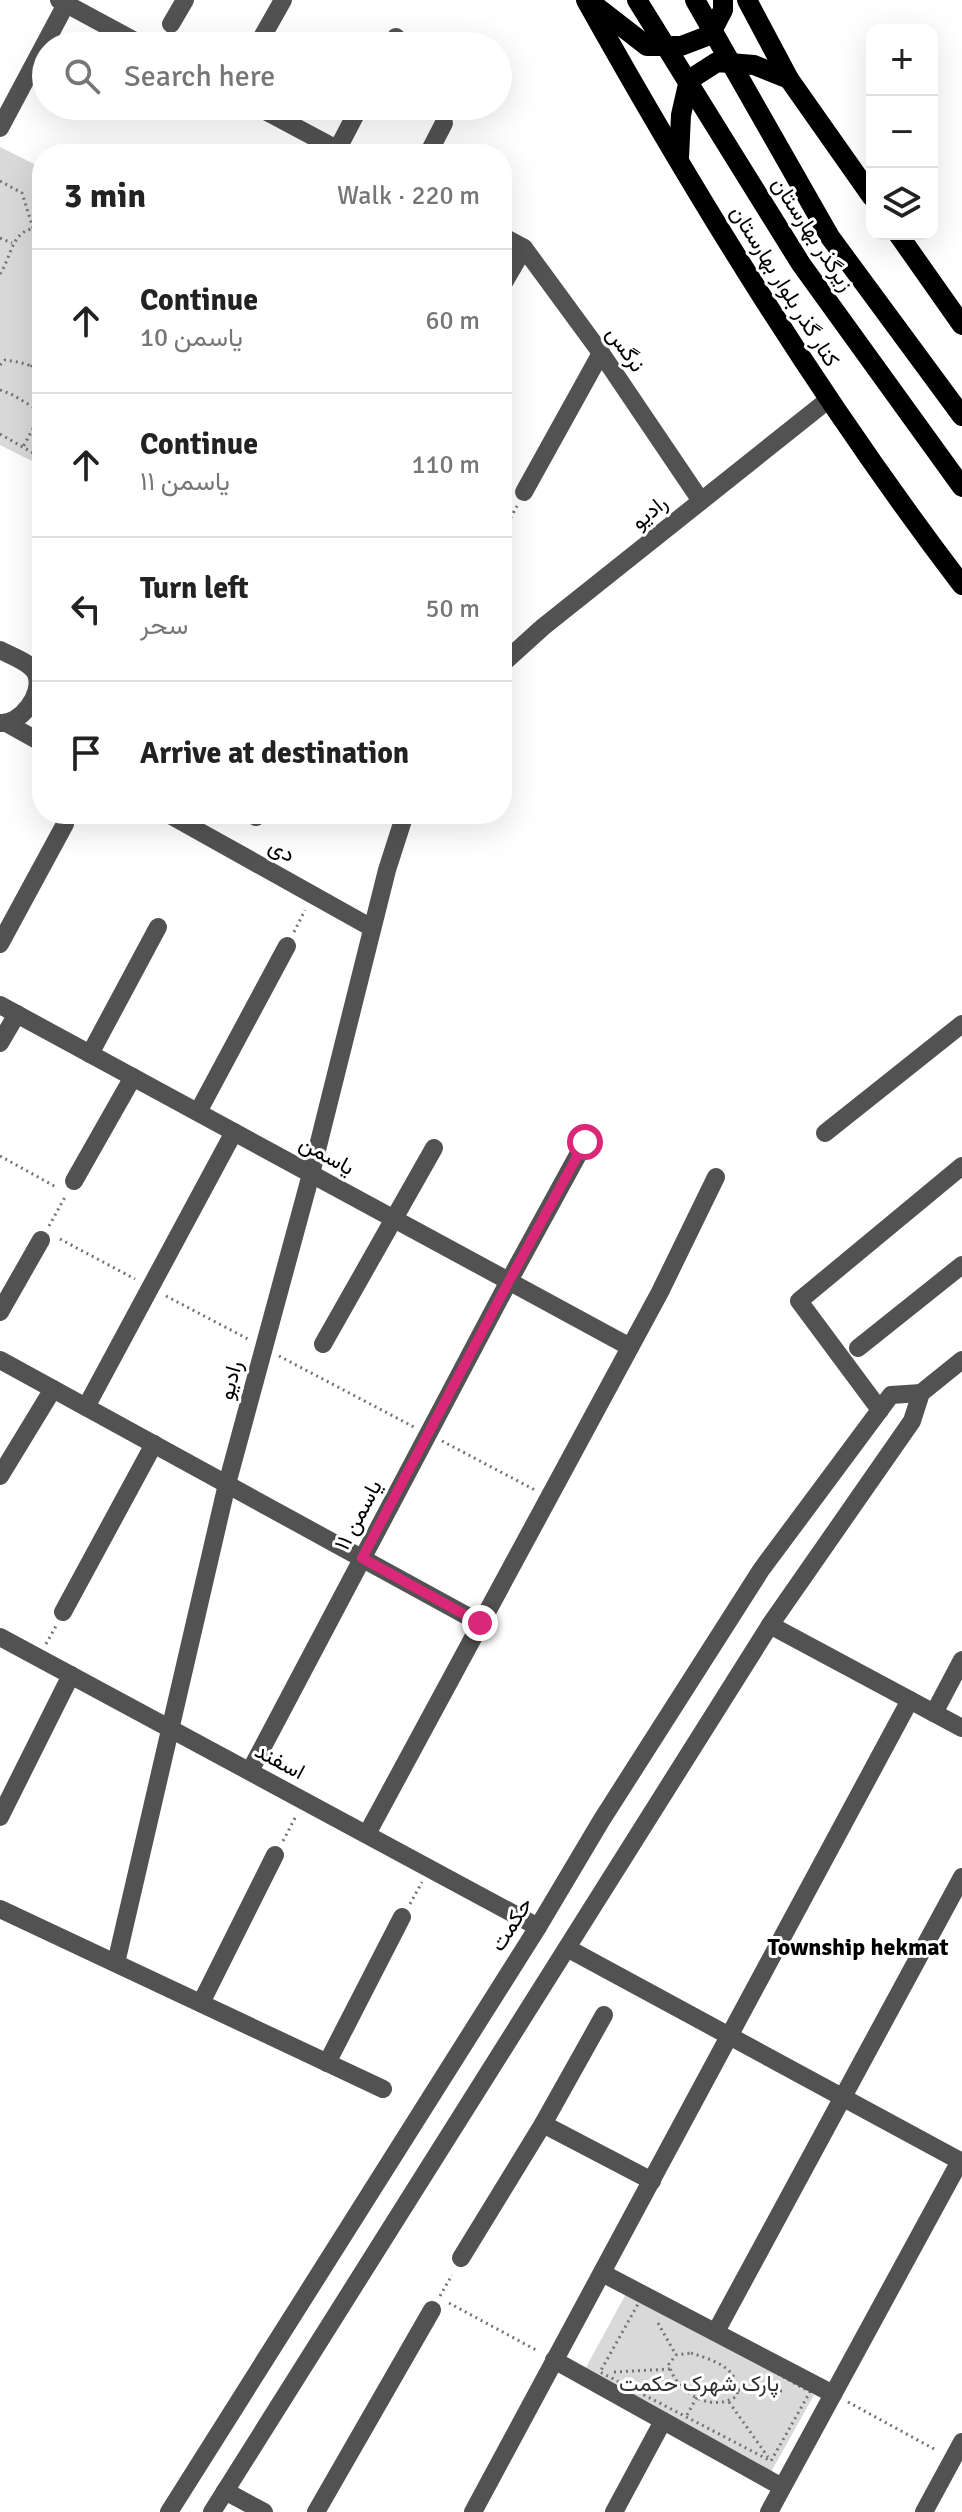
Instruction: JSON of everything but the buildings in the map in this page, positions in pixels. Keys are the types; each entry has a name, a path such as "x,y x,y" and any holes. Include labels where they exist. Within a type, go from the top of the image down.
{"main road":[{"path":"587,0 647,46 681,46 710,35 723,5"},
{"name":"کنار گذر بلوار بهارستان","path":"587,0 752,282 828,400 962,585"},
{"name":"زیرگذر بهارستان","path":"637,0 801,264 962,487"},
{"name":"زیرگذر بهارستان","path":"695,0 830,237 962,416"},
{"path":"756,4 789,79 866,188"},
{"path":"679,158 681,115 689,80 717,62 754,65 789,79"},
{"path":"902,240 962,325"}],"street":[{"path":"171,24 185,0"},
{"path":"265,32 283,0"},
{"path":"47,32 62,2 118,32"},
{"path":"0,128 32,63"},
{"path":"281,120 323,144"},
{"path":"343,144 354,120"},
{"path":"433,144 444,123"},
{"name":"نرگس","path":"512,241 524,248 601,353 701,501"},
{"path":"512,269 524,248"},
{"path":"524,492 601,353"},
{"name":"رادیو","path":"512,655 828,400"},
{"path":"0,650 32,668"},
{"path":"4,723 20,717 32,697"},
{"path":"4,723 32,738"},
{"path":"0,944 65,824"},
{"name":"دی","path":"186,824 372,928"},
{"name":"رادیو","path":"116,1963 227,1484 311,1174 387,870 402,824"},
{"path":"90,1054 158,927"},
{"path":"198,1112 287,946"},
{"path":"0,1043 8,1009"},
{"name":"یاسمن","path":"8,1009 630,1347"},
{"path":"825,1133 962,1024"},
{"path":"74,1181 133,1077"},
{"path":"86,1407 234,1132"},
{"name":"یاسمن ۱۱","path":"250,1771 585,1142"},
{"path":"323,1344 434,1148"},
{"path":"880,1410 799,1301 962,1166"},
{"path":"367,1834 630,1347 716,1177"},
{"path":"0,1312 43,1236"},
{"path":"858,1348 962,1265"},
{"path":"0,1360 480,1623"},
{"name":"حکمت","path":"212,2512 770,1625 912,1421 921,1393 962,1360"},
{"path":"0,1476 53,1389"},
{"name":"حکمت","path":"169,2512 761,1570 891,1395 921,1393"},
{"path":"63,1612 154,1444"},
{"path":"770,1625 962,1728"},
{"name":"اسفند","path":"0,1637 538,1927"},
{"path":"934,1713 962,1660"},
{"path":"0,1817 71,1675"},
{"path":"473,2512 910,1700"},
{"path":"201,2003 275,1855"},
{"path":"719,2326 962,1877"},
{"path":"0,1909 383,2089"},
{"path":"327,2063 402,1917"},
{"path":"567,1948 961,2162 769,2512"},
{"path":"461,2258 543,2124 604,2015"},
{"path":"543,2124 652,2181"},
{"path":"396,2152 422,2178"},
{"path":"602,2273 833,2394"},
{"path":"316,2512 432,2310"},
{"path":"554,2360 591,2374 663,2421 782,2487"},
{"path":"614,2512 663,2421"},
{"path":"924,2512 958,2450"},
{"path":"225,2491 264,2512"}],"path":[{"path":"0,181 22,193 32,225"},
{"path":"0,274 12,243 24,231 32,228"},
{"path":"0,238 12,243"},
{"path":"0,365 5,360 31,367"},
{"path":"0,390 32,406"},
{"path":"23,447 32,430"},
{"path":"0,434 32,452"},
{"path":"287,946 313,895"},
{"path":"0,1156 67,1193 43,1236 150,1288 549,1497"},
{"path":"39,1658 63,1612"},
{"path":"275,1855 304,1800"},
{"path":"402,1917 430,1869"},
{"path":"461,2258 439,2297 554,2360"},
{"path":"591,2374 642,2297"},
{"path":"691,2353 714,2360 733,2373 739,2384 737,2396 729,2402 705,2401 682,2390 670,2369 669,2364 676,2355 691,2353"},
{"path":"591,2374 670,2369"},
{"path":"591,2374 771,2461 729,2402"},
{"path":"833,2394 958,2450"}],"green space":[{"path":"0,147 32,163 32,461 0,445"},
{"name":"پارک شهرک حکمت","path":"627,2292 814,2395 770,2474 584,2371"}],"district":[{"name":"Township hekmat","path":"858,1947"}],"route":[{"path":"480,1623 362,1558 585,1142"}]}
